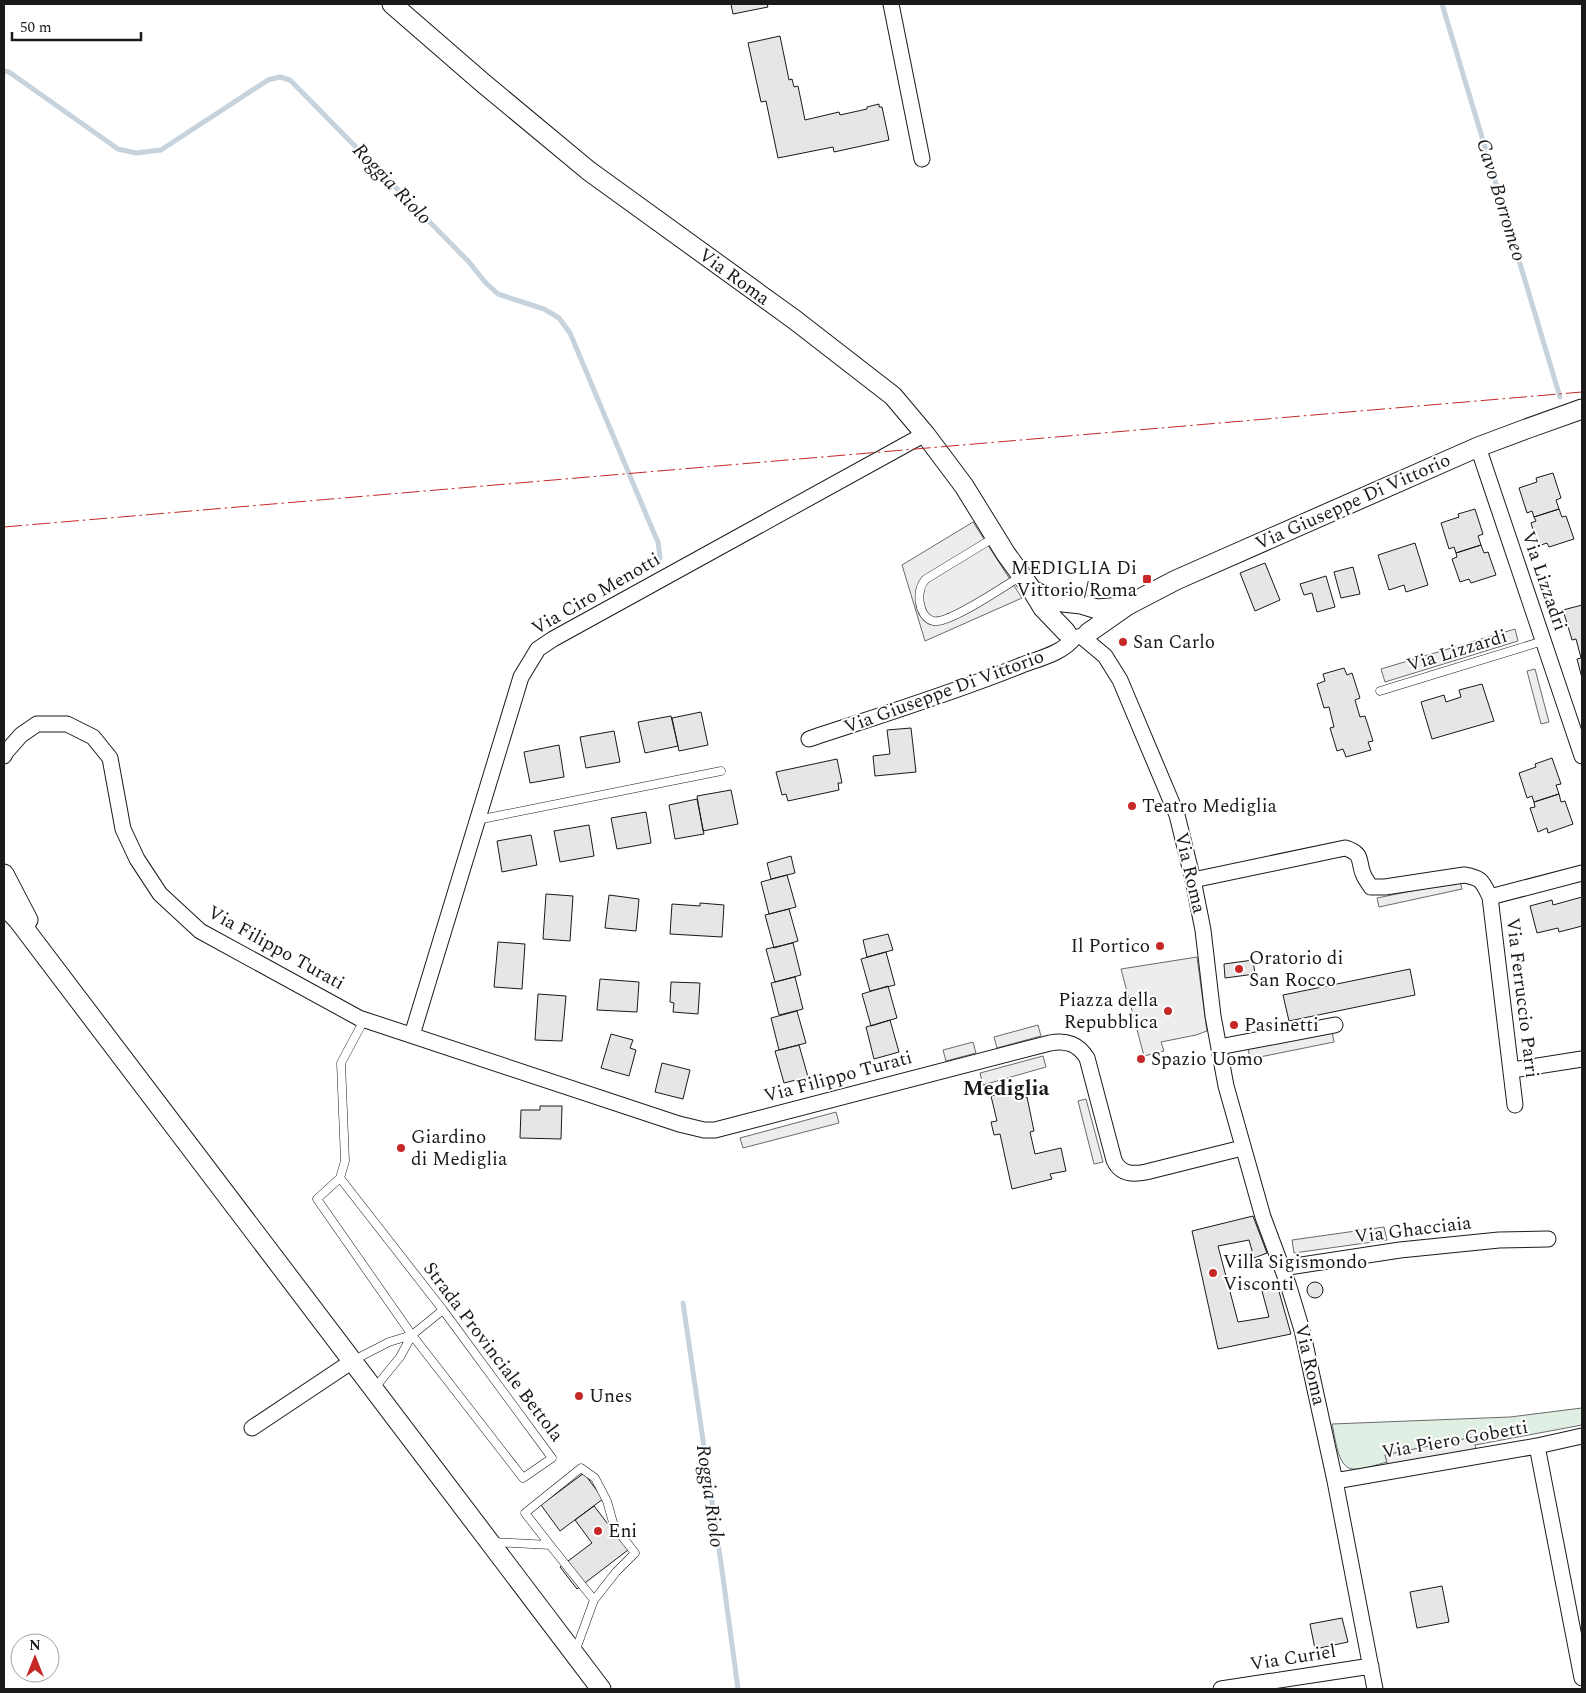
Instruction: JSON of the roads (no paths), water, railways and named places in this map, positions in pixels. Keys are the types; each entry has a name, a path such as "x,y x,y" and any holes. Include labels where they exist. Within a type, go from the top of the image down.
{"street":[{"name":"Via Roma","path":"392,4 589,171 794,320 887,391 925,434 964,486 995,537 1046,613 1105,656 1120,680 1177,815 1203,930 1226,1086 1263,1217 1300,1322 1335,1481 1376,1689"},
{"path":"891,4 922,159"},
{"name":"Via Giuseppe Di Vittorio","path":"809,740 995,676 1057,651 1069,645 1077,634 1128,605 1188,575 1478,447 1582,410"},
{"name":"Via Ciro Menotti","path":"412,1035 521,677 538,649 925,434"},
{"name":"Via Lizzadri","path":"1478,447 1582,756"},
{"path":"1027,583 1054,601 1081,605 1091,610 1094,619 1093,626 1077,634 1061,624 1062,614 1068,607 1081,605"},
{"name":"Via Giuseppe Di Vittorio","path":"1081,605 1103,609 1128,605"},
{"name":"Via Filippo Turati","path":"4,742 21,735 38,724 67,724 93,737 110,758 123,829 137,859 160,894 200,931 364,1020 569,1089 679,1124 709,1130 721,1129 1050,1043 1067,1042 1077,1046 1087,1058 1114,1160 1122,1171 1130,1174 1146,1172 1242,1148"},
{"name":"Via Filippo Turati","path":"4,756 21,735"},
{"name":"Via Ferruccio Parri","path":"1193,880 1345,848 1352,850 1359,856 1364,876 1371,887 1385,887 1464,874 1476,877 1482,881 1490,897 1515,1105"},
{"name":"Via Ferruccio Parri","path":"1490,897 1582,873"},
{"path":"4,874 57,972"},
{"path":"4,905 18,920 351,1362 601,1689"},
{"path":"1219,1047 1335,1025"},
{"path":"1512,1070 1582,1059"},
{"name":"Via Ghacciaia","path":"1282,1268 1400,1250 1499,1240 1548,1239"},
{"path":"252,1428 351,1362"},
{"name":"Via Piero Gobetti","path":"1335,1481 1537,1446 1582,1436"},
{"path":"1537,1446 1582,1678"},
{"name":"Via Curiel","path":"1221,1689 1371,1666"}],"lane":[{"path":"995,537 926,579 921,584 919,597 927,618 933,621 950,619 1027,583"},
{"name":"Via Lizzardi","path":"1380,691 1543,641"},
{"path":"477,820 722,771"},
{"path":"340,1178 345,1161 341,1063 364,1020"},
{"name":"Strada Provinciale Bettola","path":"340,1178 443,1310 552,1458 523,1478 412,1335 316,1199 340,1178"},
{"path":"351,1362 389,1342 412,1335 443,1310"},
{"path":"373,1390 400,1357 412,1335"},
{"path":"574,1654 594,1600 616,1572 635,1553 614,1526 607,1501 595,1478 581,1468 525,1513 594,1600"},
{"path":"488,1541 550,1545"}],"waterway":[{"name":"Cavo Borromeo","path":"1442,4 1560,397"},
{"name":"Roggia Riolo","path":"4,71 9,72 118,149 136,153 161,150 268,80 280,77 290,80 469,262 485,282 498,294 544,309 559,318 570,333 658,542 660,558"},
{"name":"Roggia Riolo","path":"683,1303 738,1689"}],"place":[{"name":"MEDIGLIA Di Vittorio/Roma","path":"1147,579"},
{"name":"San Carlo","path":"1123,642"},
{"name":"Teatro Mediglia","path":"1132,806"},
{"name":"Il Portico","path":"1160,946"},
{"name":"Oratorio di San Rocco","path":"1239,969"},
{"name":"Piazza della Repubblica","path":"1168,1011"},
{"name":"Pasinetti","path":"1234,1025"},
{"name":"Spazio Uomo","path":"1141,1059"},
{"name":"Giardino di Mediglia","path":"401,1148"},
{"name":"Villa Sigismondo Visconti","path":"1213,1273"},
{"name":"Unes","path":"579,1396"},
{"name":"Eni","path":"598,1531"}],"district":[{"name":"Mediglia","path":"1006,1089"}]}
